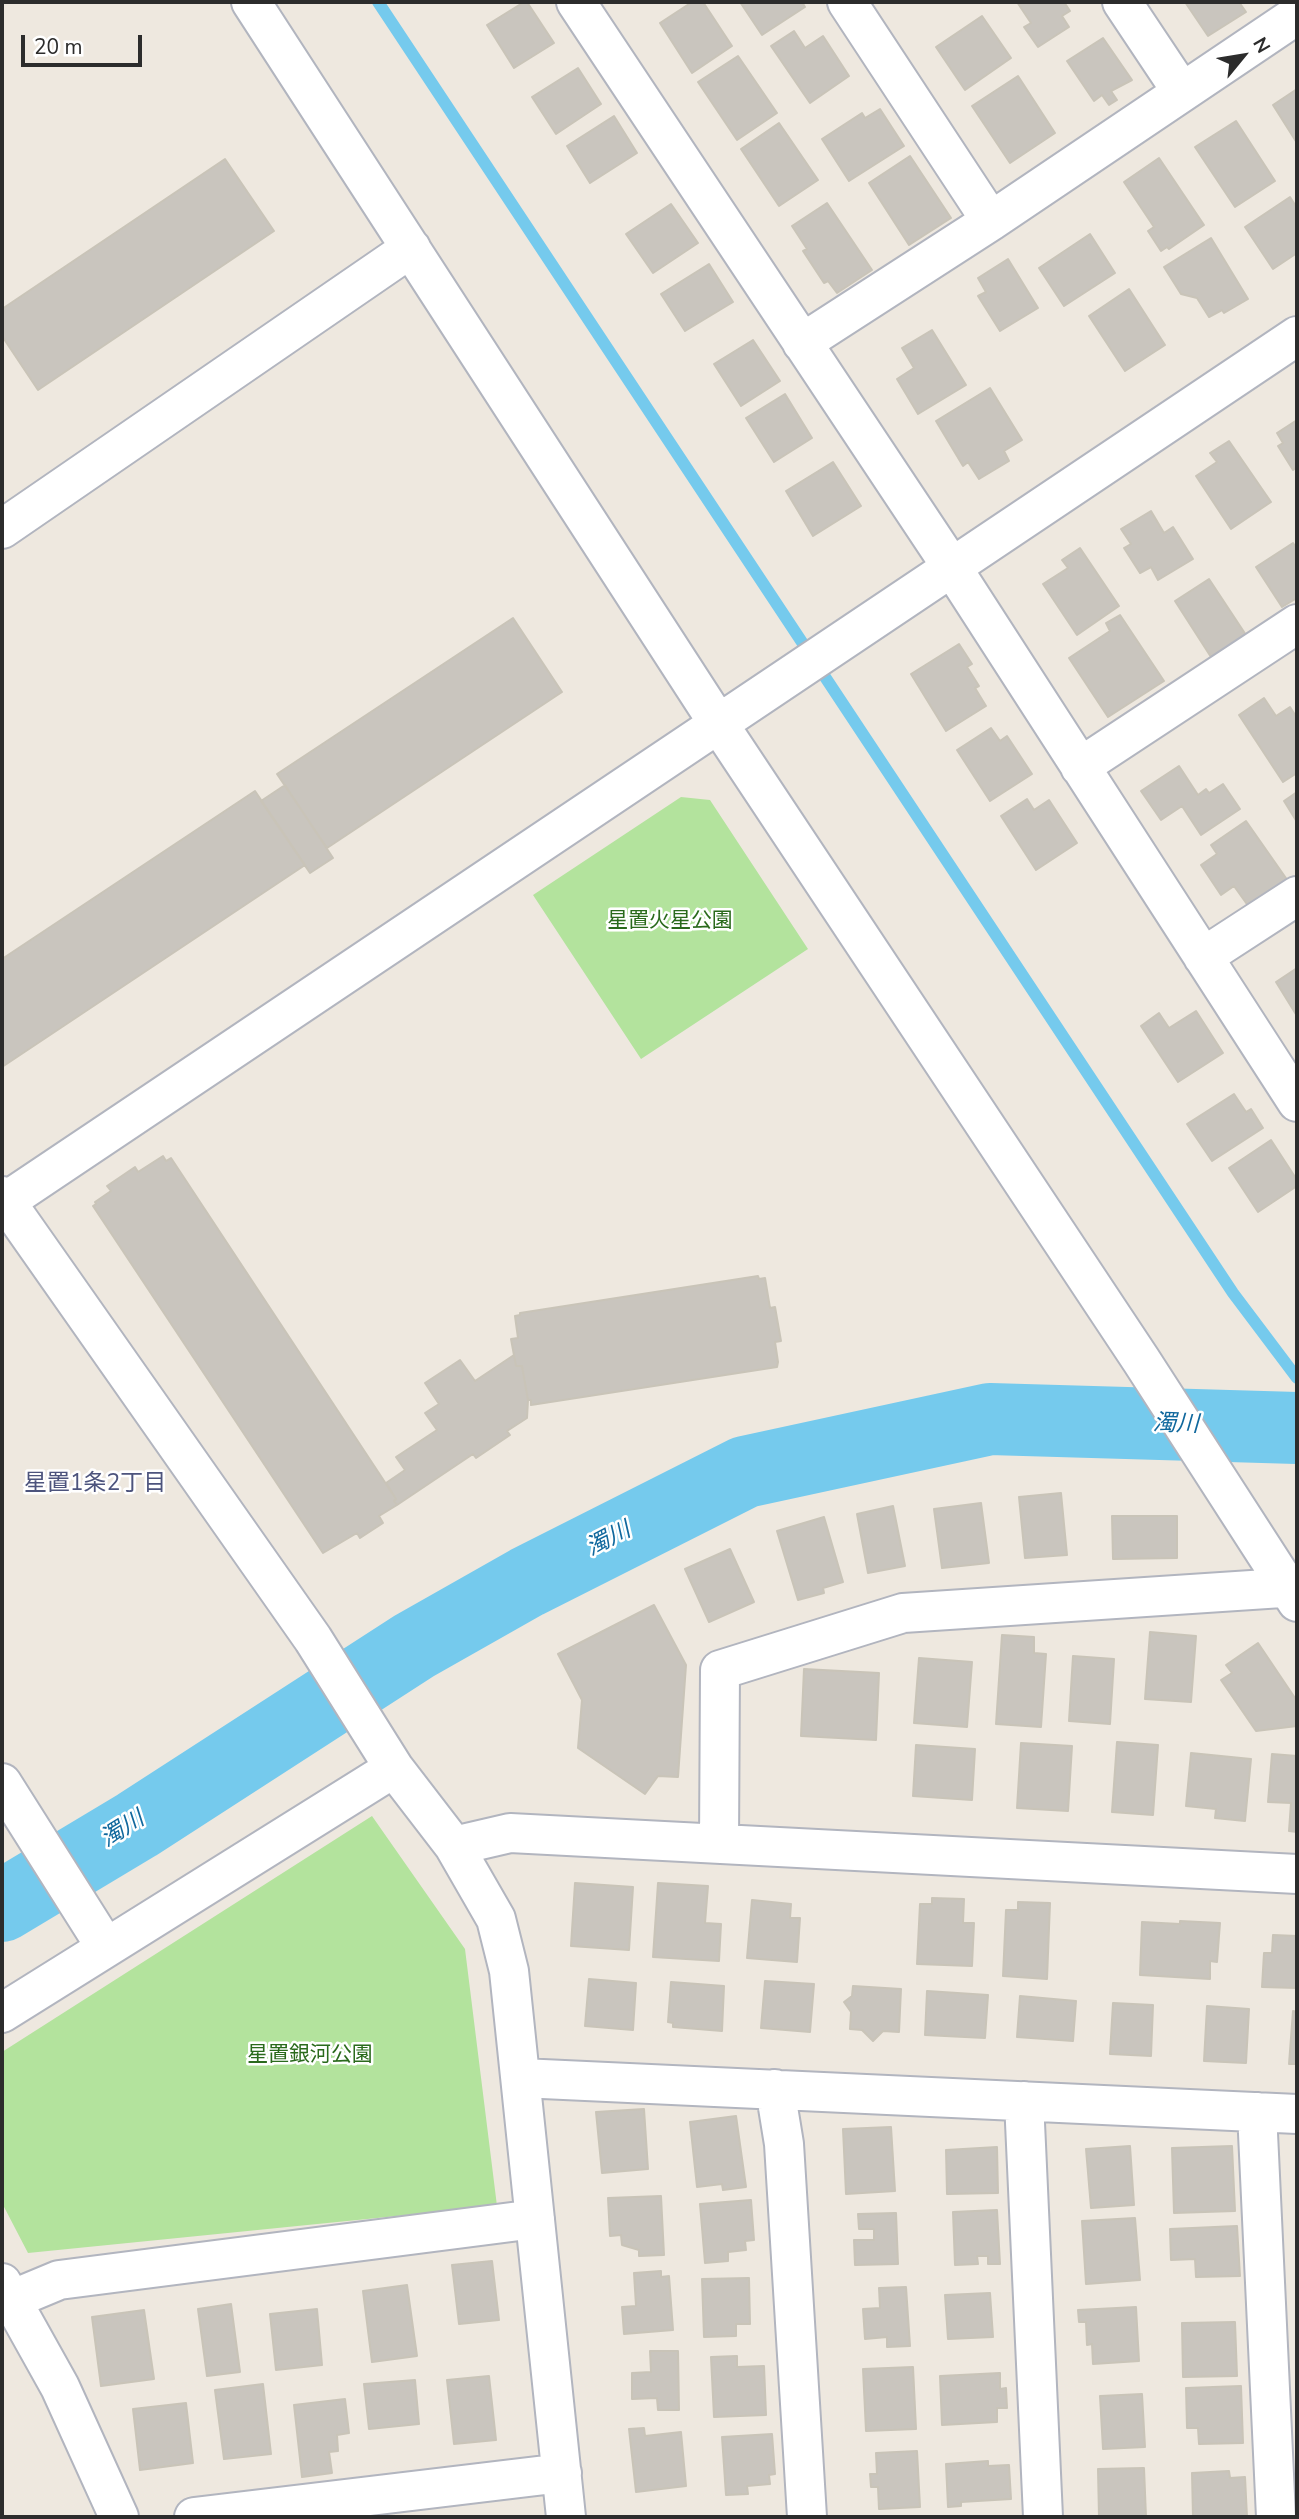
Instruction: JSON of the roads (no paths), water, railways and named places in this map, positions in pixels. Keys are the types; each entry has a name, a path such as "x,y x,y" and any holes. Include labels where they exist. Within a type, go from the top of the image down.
{"street":[{"path":"251,2 718,723 1239,1512 1294,1591"},
{"path":"576,2 951,566 1297,1102"},
{"path":"847,2 991,221"},
{"path":"1122,2 1182,92"},
{"path":"802,343 991,221 1297,15"},
{"path":"2,529 411,248"},
{"path":"566,2517 509,1971 496,1919 454,1846 394,1768 313,1639 3,1200 1297,336"},
{"path":"1080,767 1297,624"},
{"path":"1203,957 1297,896"},
{"path":"719,1844 720,1670 903,1613 1294,1591"},
{"path":"2,2013 96,1931 394,1768"},
{"path":"2,1783 96,1931"},
{"path":"454,1846 510,1833 1297,1874"},
{"path":"521,2078 1297,2114"},
{"path":"775,2089 784,2144 807,2517"},
{"path":"1024,2101 1043,2517"},
{"path":"1257,2112 1276,2517"},
{"path":"119,2517 60,2387 6,2291 59,2280 535,2219"},
{"path":"194,2517 562,2473"}],"waterway":[{"path":"378,2 1233,1293 1297,1378"},
{"name":"濁川","path":"2,1906 137,1825 414,1646 527,1582 745,1472 990,1419 1297,1428"}],"district":[{"name":"星置1条2丁目","path":"95,1484"}],"park label":[{"name":"星置火星公園","path":"670,922"},
{"name":"星置銀河公園","path":"310,2056"}]}
